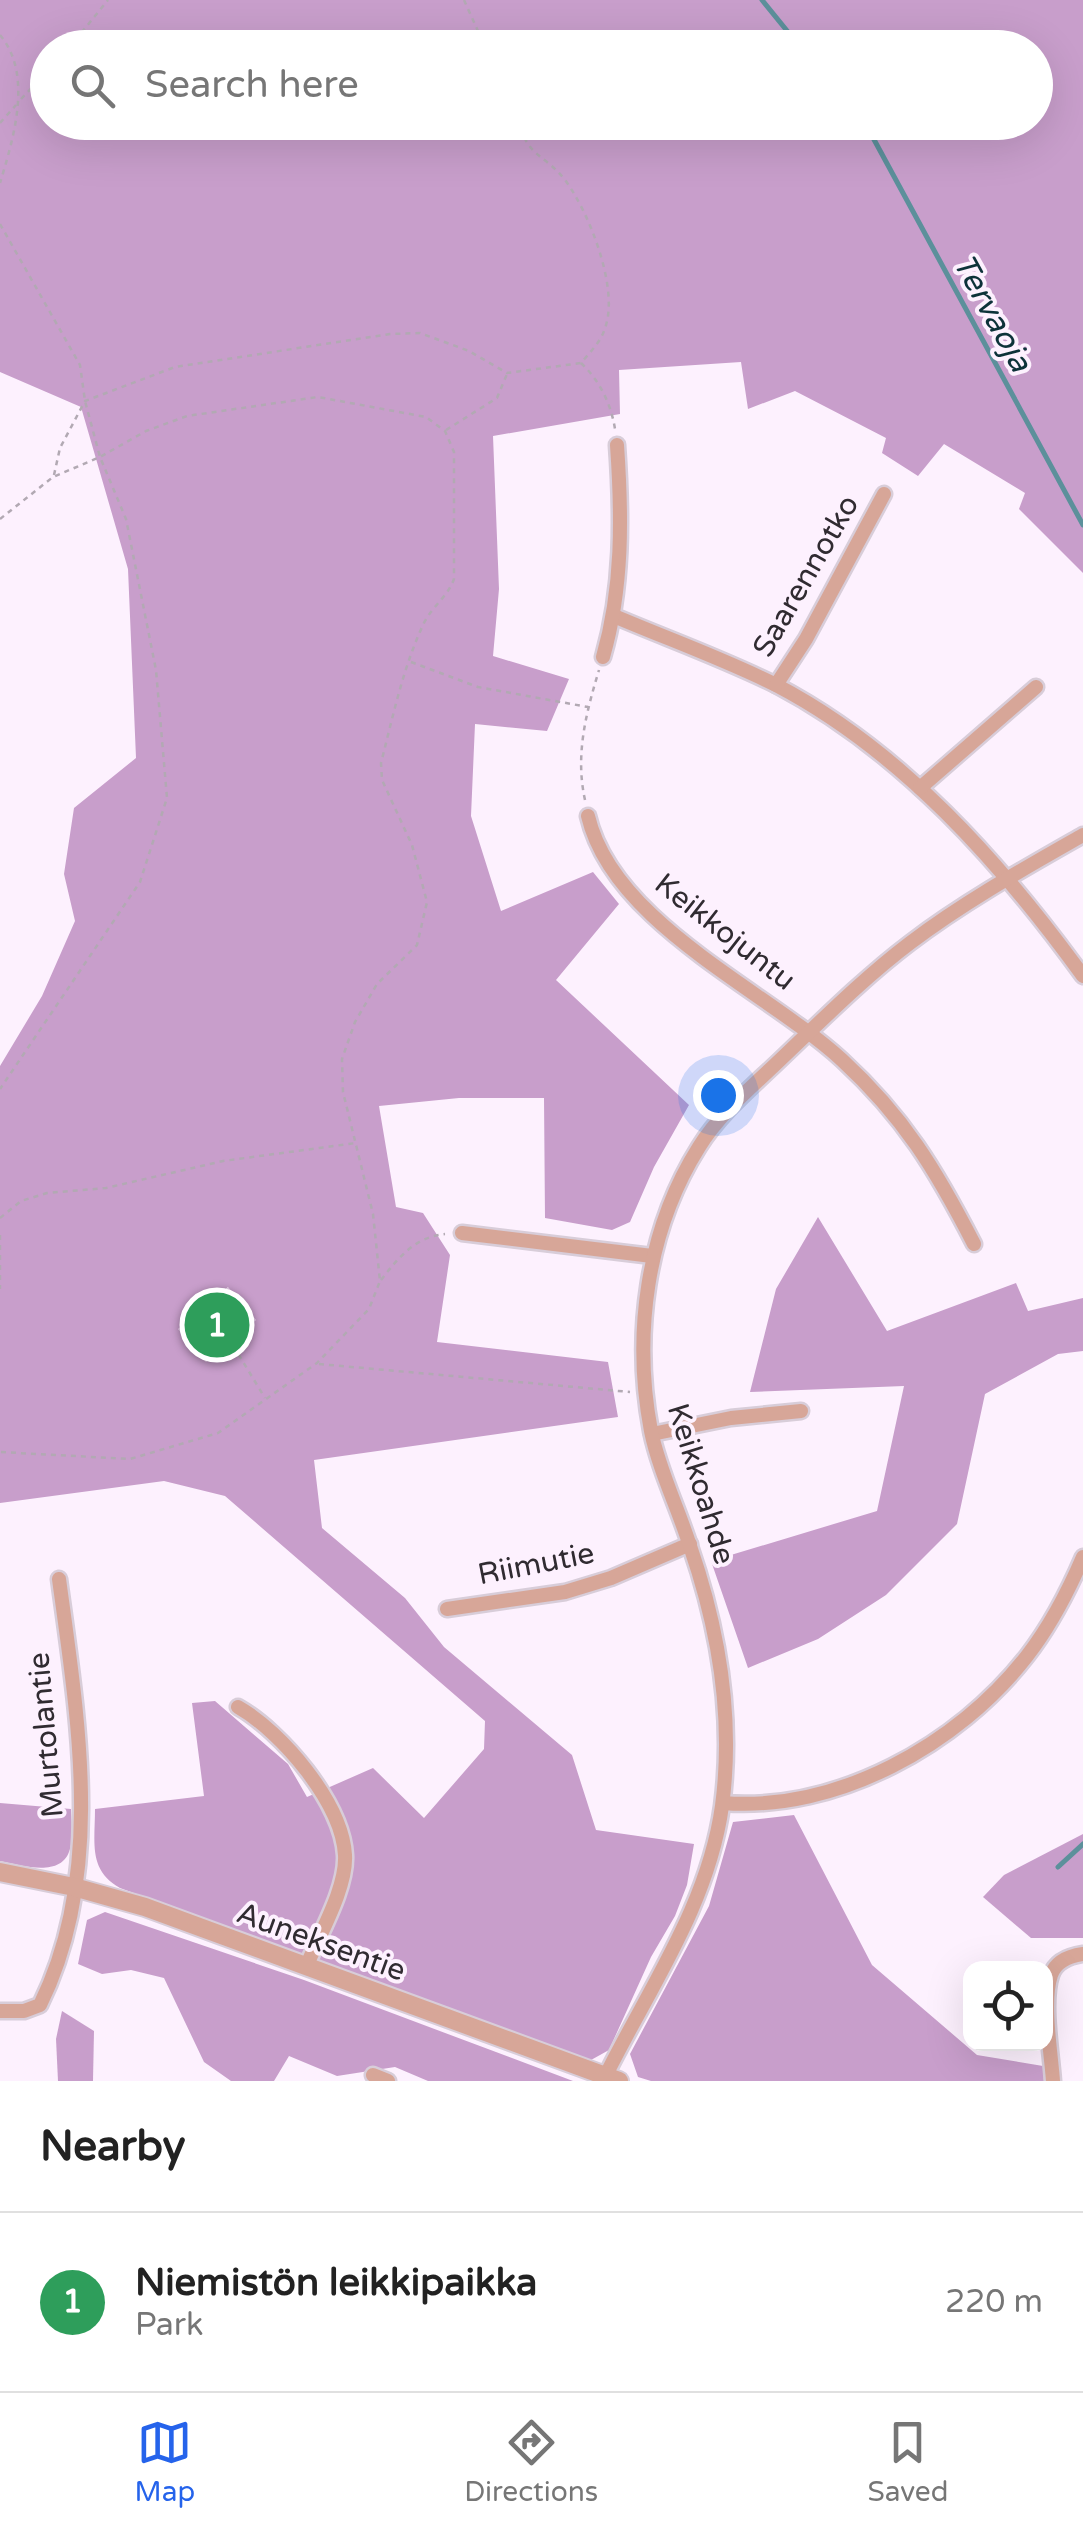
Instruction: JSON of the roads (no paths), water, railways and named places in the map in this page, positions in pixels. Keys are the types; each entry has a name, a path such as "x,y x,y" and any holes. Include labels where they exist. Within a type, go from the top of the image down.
{"street":[{"path":"603,656 614,616 621,536 617,445"},
{"name":"Saarennotko","path":"776,685 806,639 884,494"},
{"path":"614,616 776,685 840,724 920,788 994,862 1083,976"},
{"path":"920,788 1036,687"},
{"name":"Keikkojuntu","path":"588,816 603,856 642,906 670,931 810,1032 894,1113 936,1169 974,1244"},
{"name":"Keikkoahde","path":"609,2079 693,1912 714,1848 722,1803 726,1725 723,1666 712,1612 652,1434 646,1394 644,1332 652,1256 673,1199 699,1146 730,1108 810,1032 910,943 1083,834"},
{"path":"462,1233 652,1256"},
{"path":"652,1434 731,1418 801,1412"},
{"name":"Riimutie","path":"447,1609 565,1592 611,1578 690,1544"},
{"path":"722,1803 788,1801 843,1786 896,1764 944,1734 990,1696 1027,1657 1062,1604 1083,1557"},
{"name":"Murtolantie","path":"0,2011 24,2011 40,2005 52,1980 80,1862 80,1769 58,1579"},
{"path":"238,1707 282,1740 304,1765 337,1824 345,1856 337,1894 307,1965"},
{"name":"Auneksentie","path":"0,1872 145,1907 609,2079"},
{"path":"1052,2081 1048,1994 1052,1972 1063,1959 1083,1954"}],"waterway":[{"name":"Tervaoja","path":"762,0 786,30"},
{"name":"Tervaoja","path":"874,140 1083,525"},
{"path":"1058,1867 1083,1844"}],"place":[{"name":"Niemistön leikkipaikka","path":"217,1325"}]}
